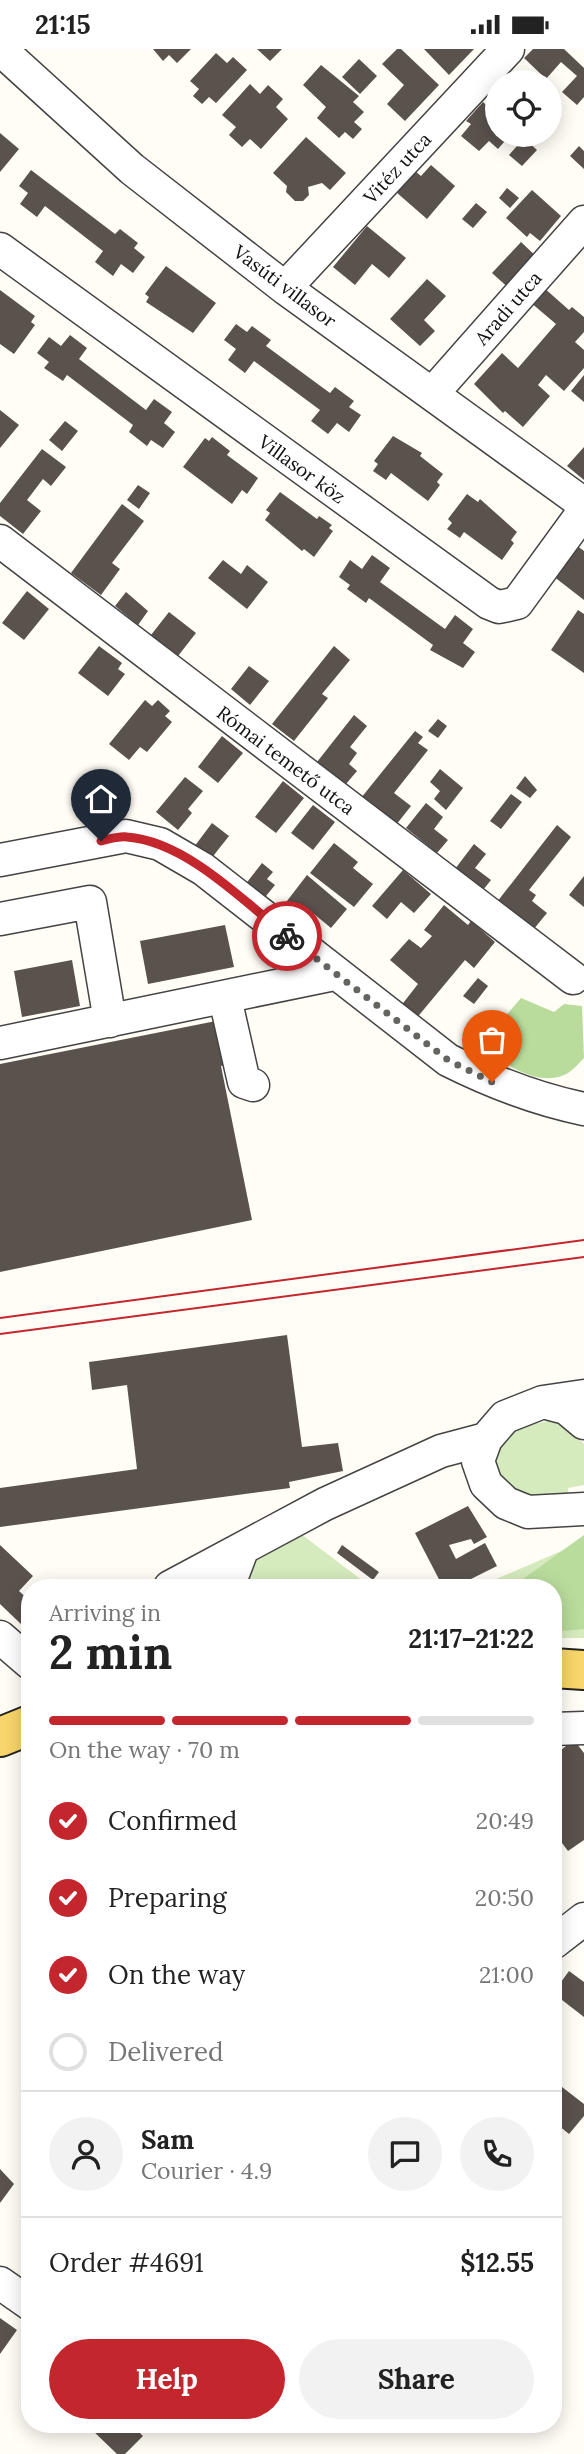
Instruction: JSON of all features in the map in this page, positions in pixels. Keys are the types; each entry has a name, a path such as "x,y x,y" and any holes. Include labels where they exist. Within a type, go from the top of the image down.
{"main road":[{"path":"562,1669 584,1670"},
{"path":"0,1737 21,1729"}],"street":[{"name":"Vasúti villasor","path":"0,49 132,169 285,288 584,504"},
{"name":"Vitéz utca","path":"285,288 508,49"},
{"name":"Aradi utca","path":"432,394 584,222"},
{"name":"Villasor köz","path":"0,249 489,603 499,607 517,603 584,511"},
{"name":"Római temető utca","path":"0,541 573,978"},
{"path":"0,860 126,836 160,844 203,869 334,974 448,1060 492,1082 548,1102 584,1109"},
{"path":"0,919 90,902 110,1021"},
{"path":"0,1043 334,974"},
{"path":"225,998 244,1082 253,1085"},
{"path":"584,1395 542,1402 505,1417 486,1439 478,1461 486,1484 506,1503 528,1512 584,1509"},
{"path":"542,1402 566,1408 584,1423"},
{"path":"186,1579 325,1504 442,1451 486,1439"},
{"path":"231,1579 242,1551"},
{"path":"0,1637 21,1655"},
{"path":"562,1729 584,1728"},
{"path":"562,1936 584,1919"},
{"path":"0,2283 21,2298"}],"green space":[{"path":"521,998 554,1012 564,1004 582,1006 584,1058 568,1073 559,1077 538,1077 517,1070 494,1051 497,1026"},
{"path":"548,1421 568,1426 584,1444 584,1485 568,1488 569,1502 528,1499 507,1490 499,1483 487,1456 506,1430"},
{"path":"301,1534 360,1579 239,1579 253,1556 278,1541"},
{"path":"584,1535 584,1629 562,1631 562,1579 523,1579"},
{"path":"584,1541 584,1638 562,1638 562,1579 496,1579"}],"building":[{"path":"153,49 191,49 177,63 169,55 163,61"},
{"path":"257,49 282,49 270,61"},
{"path":"397,49 401,49 439,85 405,121 387,104 404,85 382,64"},
{"path":"424,49 474,49 449,75"},
{"path":"533,49 564,49 584,68 584,97 577,105 562,92 577,76 561,62 554,70 537,70 524,58"},
{"path":"216,53 227,63 233,57 247,70 216,103 209,97 202,104 193,96 199,89 190,81"},
{"path":"359,59 377,76 360,94 342,77"},
{"path":"321,65 359,96 353,102 364,112 354,122 362,129 353,139 345,132 339,138 317,118 326,107 303,85"},
{"path":"250,84 260,94 268,85 283,99 276,107 288,119 261,149 250,139 242,147 229,135 236,127 222,115"},
{"path":"483,102 485,104 485,145 479,151 461,136 471,124 466,121"},
{"path":"0,133 19,149 0,172"},
{"path":"306,137 346,173 330,190 322,183 308,187 309,195 303,201 295,201 286,192 287,186 273,173"},
{"path":"579,146 584,151 584,169 570,156"},
{"path":"516,147 534,147 537,150 522,166 509,155"},
{"path":"431,165 455,186 427,219 396,192 415,171 421,176"},
{"path":"31,170 115,234 120,229 138,243 134,248 145,257 133,273 121,264 113,276 95,262 103,251 45,206 37,217 20,204 28,193 19,186"},
{"path":"507,188 519,198 510,208 499,198"},
{"path":"532,190 561,216 540,241 530,233 527,237 506,218"},
{"path":"476,203 487,212 473,228 462,219"},
{"path":"367,226 406,258 389,278 372,264 355,285 333,267"},
{"path":"521,242 540,260 512,291 492,273"},
{"path":"166,266 216,303 193,333 146,302 149,297 145,294"},
{"path":"427,279 446,296 424,320 435,331 420,346 390,319"},
{"path":"543,287 569,310 572,307 584,317 584,332 575,342 584,350 584,368 564,391 546,375 538,385 550,396 523,427 505,411 503,413 474,384 502,353 518,368 556,324 530,302"},
{"path":"0,290 35,316 31,322 35,325 14,354 0,344"},
{"path":"236,324 247,332 252,326 271,340 266,346 330,393 335,387 354,401 349,407 361,415 349,432 337,423 328,434 311,421 320,410 254,361 245,373 228,360 236,349 224,340"},
{"path":"70,335 87,348 79,359 146,410 154,399 172,412 164,423 175,432 163,448 151,440 147,446 129,432 133,425 67,375 63,381 44,368 49,362 37,353 49,337 61,346"},
{"path":"584,375 584,402 571,391"},
{"path":"0,410 19,425 0,448"},
{"path":"65,421 78,431 62,451 49,440"},
{"path":"393,436 422,453 420,456 443,474 437,482 440,485 428,501 391,473 386,480 373,471 378,464 374,461"},
{"path":"212,437 230,451 227,455 258,478 247,494 242,490 232,504 183,467 205,438 209,441"},
{"path":"584,447 584,480 567,466"},
{"path":"42,449 66,467 51,486 43,479 27,500 41,511 23,534 0,516 0,503"},
{"path":"138,485 150,493 139,509 127,500"},
{"path":"280,492 317,519 319,516 332,525 329,528 333,531 314,557 304,549 302,551 265,520 270,513 266,510"},
{"path":"467,494 478,502 480,499 517,532 511,540 514,543 502,560 464,532 460,538 447,529 452,523 448,519"},
{"path":"122,504 144,521 112,563 120,569 101,595 71,573"},
{"path":"576,545 584,551 584,600 553,576"},
{"path":"372,555 390,568 380,582 445,629 455,615 473,629 463,643 475,652 463,668 430,650 433,645 369,598 366,603 347,589 350,585 339,577 350,560 362,569"},
{"path":"223,560 241,574 247,565 268,582 247,609 208,578"},
{"path":"27,591 49,609 24,640 2,623"},
{"path":"126,592 148,611 138,625 115,606"},
{"path":"578,610 584,614 584,673 551,650"},
{"path":"169,612 196,633 178,656 151,635"},
{"path":"99,646 122,663 118,669 125,674 108,696 78,673"},
{"path":"334,646 350,660 322,694 328,698 294,741 272,724"},
{"path":"249,666 269,681 250,705 231,689"},
{"path":"145,700 152,706 158,700 170,711 165,716 172,722 147,752 140,747 129,760 109,744"},
{"path":"354,715 367,726 350,747 357,753 349,764 357,771 346,784 317,762"},
{"path":"438,719 447,726 438,738 428,731"},
{"path":"415,731 423,737 418,743 428,750 394,793 411,806 396,825 361,798"},
{"path":"222,736 243,753 218,783 198,767"},
{"path":"440,769 463,788 446,810 434,799 440,791 430,782"},
{"path":"525,776 537,790 530,798 516,788"},
{"path":"185,777 203,791 188,809 192,813 178,830 156,812"},
{"path":"283,781 304,798 276,833 255,817"},
{"path":"511,794 522,802 501,829 490,821"},
{"path":"426,803 443,817 434,829 448,840 437,853 406,828"},
{"path":"313,805 335,822 313,850 291,833"},
{"path":"212,823 229,836 210,860 194,847"},
{"path":"557,825 571,837 529,890 536,895 532,901 547,913 533,930 497,902"},
{"path":"334,843 358,862 353,868 373,884 354,907 310,873"},
{"path":"474,844 486,854 475,868 491,880 483,890 455,869"},
{"path":"262,863 273,872 267,879 275,885 262,901 244,886"},
{"path":"403,870 431,894 414,913 401,902 387,919 372,906"},
{"path":"307,875 347,909 331,928 314,914 309,919 287,901"},
{"path":"584,876 584,907 569,895"},
{"path":"444,905 468,925 471,921 495,942 474,968 465,960 415,1020 400,1007 418,984 390,960 409,939 421,948 432,936 424,930"},
{"path":"225,925 234,967 148,984 140,941"},
{"path":"72,960 80,1006 22,1017 14,971"},
{"path":"478,978 488,986 474,1004 463,996"},
{"path":"221,1020 231,1064 221,1066 252,1220 0,1272 0,1064"},
{"path":"287,1335 302,1447 338,1443 343,1471 289,1482 290,1488 0,1527 0,1488 137,1469 127,1385 92,1390 89,1362"},
{"path":"468,1506 487,1537 474,1544 471,1539 449,1545 456,1559 485,1543 497,1566 471,1579 439,1579 415,1533"},
{"path":"0,1545 33,1576 30,1579 21,1579 21,1624 0,1604"},
{"path":"342,1545 379,1572 372,1579 337,1553"},
{"path":"574,1740 584,1753 584,1840 568,1851 562,1843 562,1749"},
{"path":"569,1971 584,1982 584,2017 562,2000 562,1981"},
{"path":"562,2087 584,2104 584,2116 569,2134 562,2128"},
{"path":"0,2169 14,2184 0,2203"},
{"path":"0,2318 17,2330 0,2354"},
{"path":"95,2433 140,2433 143,2436 125,2454 117,2454"}],"tram line":[{"path":"0,1318 584,1240"},
{"path":"0,1334 584,1257"}],"way so far":[{"path":"287,936 448,1060 492,1082"}],"route":[{"path":"101,841 126,836 160,844 203,869 287,936"}]}
